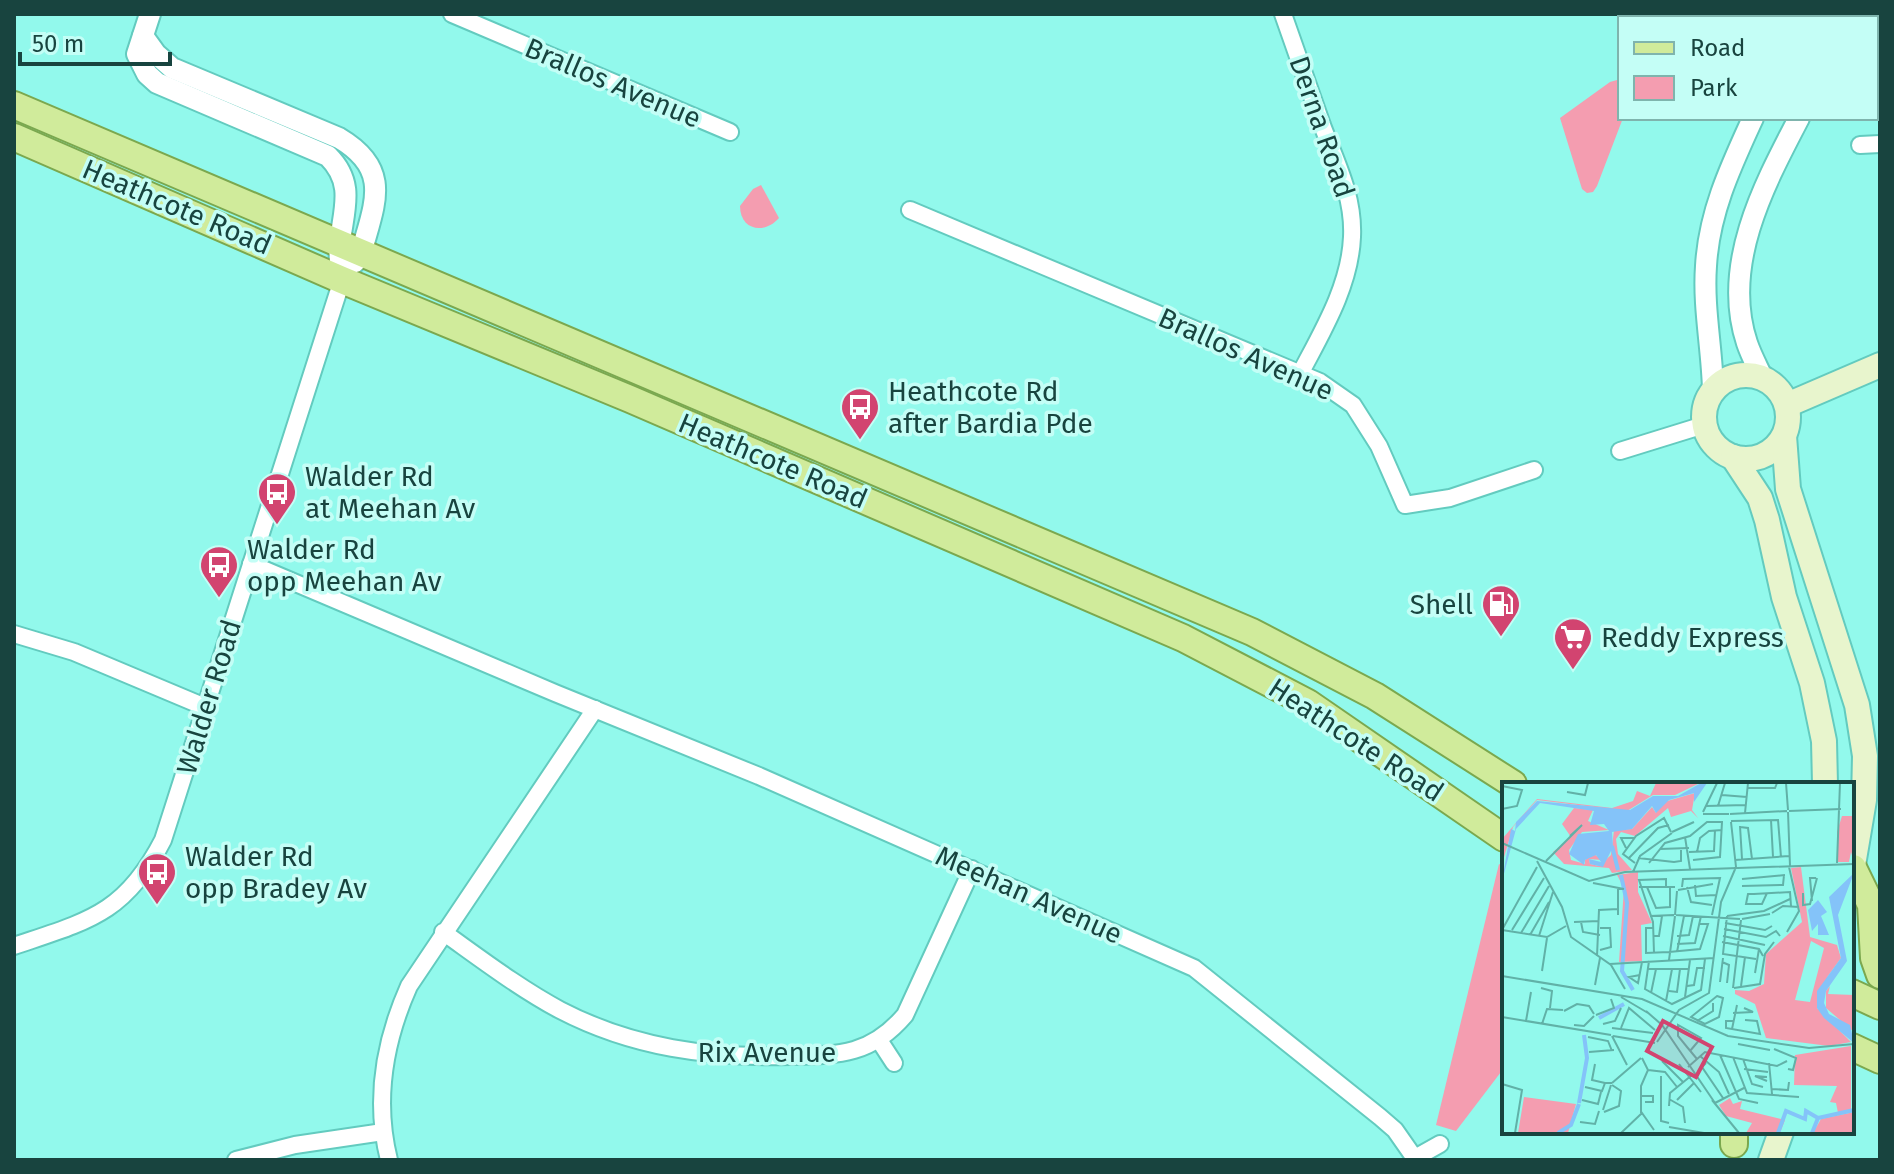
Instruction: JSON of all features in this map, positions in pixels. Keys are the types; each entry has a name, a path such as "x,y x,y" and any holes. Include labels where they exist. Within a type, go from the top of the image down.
{"main road":[{"name":"Heathcote Road","path":"14,105 1276,643 1375,696 1510,782"},
{"name":"Heathcote Road","path":"14,137 1183,638 1308,703 1502,837"},
{"path":"1787,405 1880,365"},
{"path":"1784,436 1762,456 1743,459 1733,457 1714,445 1704,425 1704,413 1713,390 1723,381 1736,376 1762,377 1781,393 1787,405 1789,415 1784,436 1788,489 1857,705 1865,756 1864,800 1854,858"},
{"path":"1733,457 1760,498 1767,520 1784,597 1812,683 1824,741 1825,782"},
{"path":"1854,874 1871,905 1872,948 1880,975"},
{"path":"1854,994 1880,1006"},
{"path":"1854,1048 1880,1060"},
{"path":"1771,1160 1780,1134"}],"street":[{"path":"150,14 137,54 147,74 157,83 328,156 336,164 346,186 350,249"},
{"name":"Brallos Avenue","path":"452,14 730,132"},
{"name":"Derna Road","path":"1283,14 1344,175 1352,237 1348,265 1338,295 1300,374"},
{"path":"143,36 156,54 172,68 339,138 357,149 370,166 376,190 350,249 342,280"},
{"path":"1713,390 1706,317 1706,264 1715,211 1727,173 1752,120"},
{"path":"1762,377 1746,342 1741,308 1744,248 1769,175 1798,120"},
{"path":"1860,145 1880,144"},
{"name":"Brallos Avenue","path":"910,210 1320,382 1353,405 1379,446 1405,505 1450,498 1534,470"},
{"name":"Walder Road","path":"14,946 100,915 123,898 142,877 168,826 342,280"},
{"path":"1620,451 1704,425"},
{"name":"Meehan Avenue","path":"251,564 972,869 1194,968 1380,1117 1395,1130 1416,1159 1440,1144"},
{"path":"14,634 74,652 205,707"},
{"path":"389,1160 383,1132 382,1084 391,1032 409,986 595,709"},
{"name":"Rix Avenue","path":"443,932 559,1009 606,1031 660,1047 722,1056 813,1056 854,1052 879,1040 905,1015 972,869"},
{"path":"879,1040 894,1063"},
{"path":"236,1160 295,1145 383,1132"}],"green space":[{"path":"1618,80 1618,120 1622,120 1597,186 1593,192 1587,193 1582,189 1560,118 1610,82"},
{"path":"761,185 779,218 760,228 748,225 740,206 753,189"},
{"path":"1499,864 1502,866 1502,1071 1456,1131 1436,1125"}],"place":[{"name":"Heathcote Rd after Bardia Pde","path":"860,441"},
{"name":"Walder Rd at Meehan Av","path":"277,526"},
{"name":"Walder Rd opp Meehan Av","path":"219,599"},
{"name":"Shell","path":"1501,638"},
{"name":"Reddy Express","path":"1573,671"},
{"name":"Walder Rd opp Bradey Av","path":"157,906"}]}
